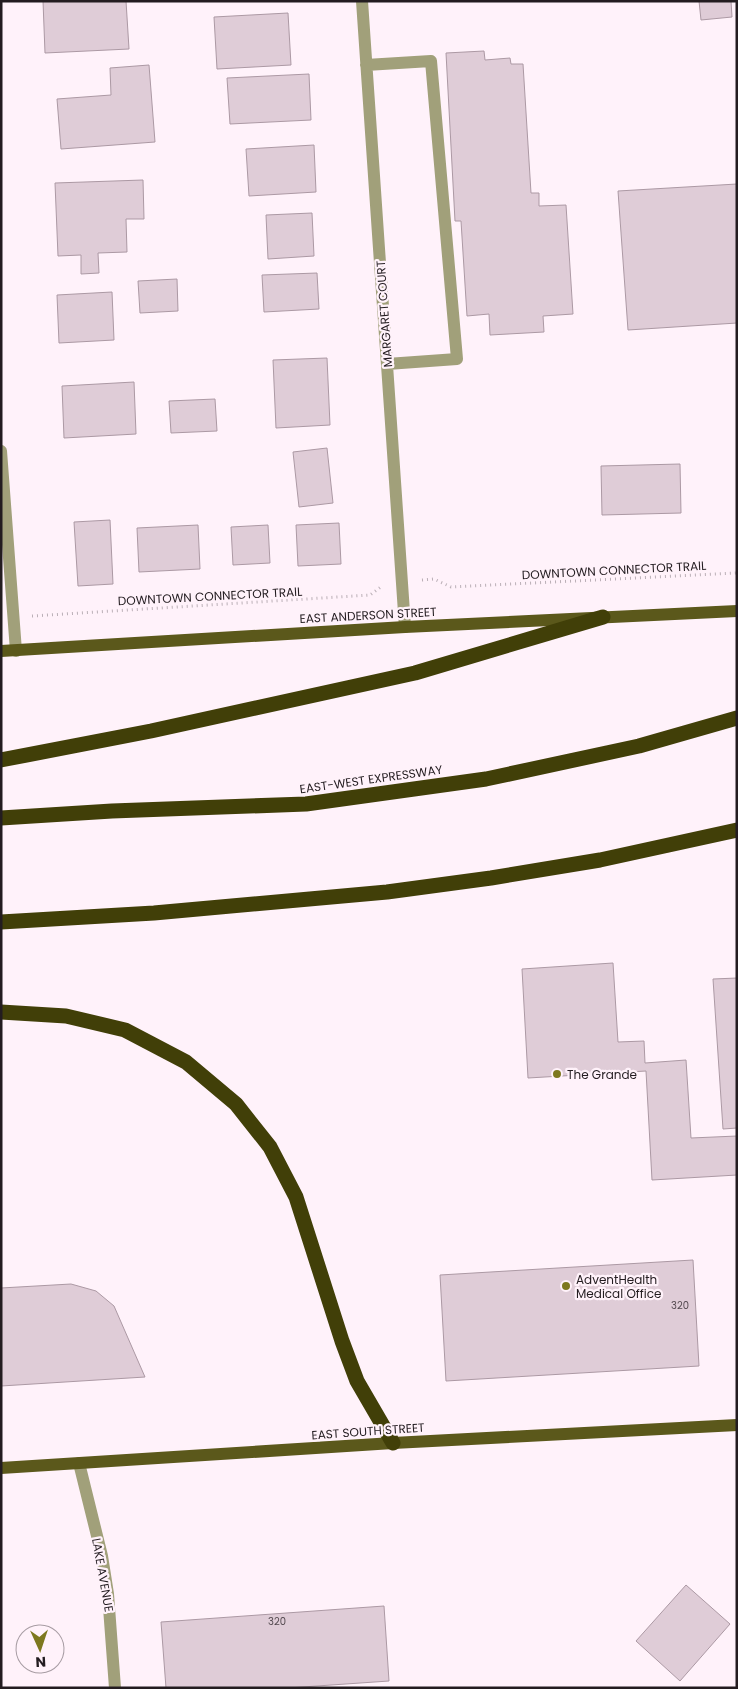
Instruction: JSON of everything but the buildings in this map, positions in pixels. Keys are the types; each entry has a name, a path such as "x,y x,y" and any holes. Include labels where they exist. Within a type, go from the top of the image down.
{"highway":[{"path":"1,760 151,731 415,673 603,617"},
{"name":"EAST-WEST EXPRESSWAY","path":"1,818 306,804 486,779 639,746 737,718"},
{"path":"1,922 154,913 387,892 491,878 600,860 737,830"},
{"path":"1,1012 66,1016 125,1030 186,1062 236,1104 270,1147 296,1197 342,1341 357,1381 393,1443"}],"main road":[{"name":"EAST ANDERSON STREET","path":"1,652 405,627 737,611"},
{"name":"EAST SOUTH STREET","path":"1,1468 393,1443 737,1425"}],"street":[{"name":"MARGARET COURT","path":"362,1 405,627"},
{"path":"366,65 431,61 457,359 387,364"},
{"path":"1,451 16,651"},
{"name":"LAKE AVENUE","path":"79,1463 102,1556 107,1586 115,1688"}],"path":[{"name":"DOWNTOWN CONNECTOR TRAIL","path":"434,579 450,587 737,573"},
{"name":"DOWNTOWN CONNECTOR TRAIL","path":"31,616 370,595 386,582"}],"place":[{"name":"The Grande","path":"557,1074"},
{"name":"AdventHealth Medical Office","path":"566,1286"}]}
